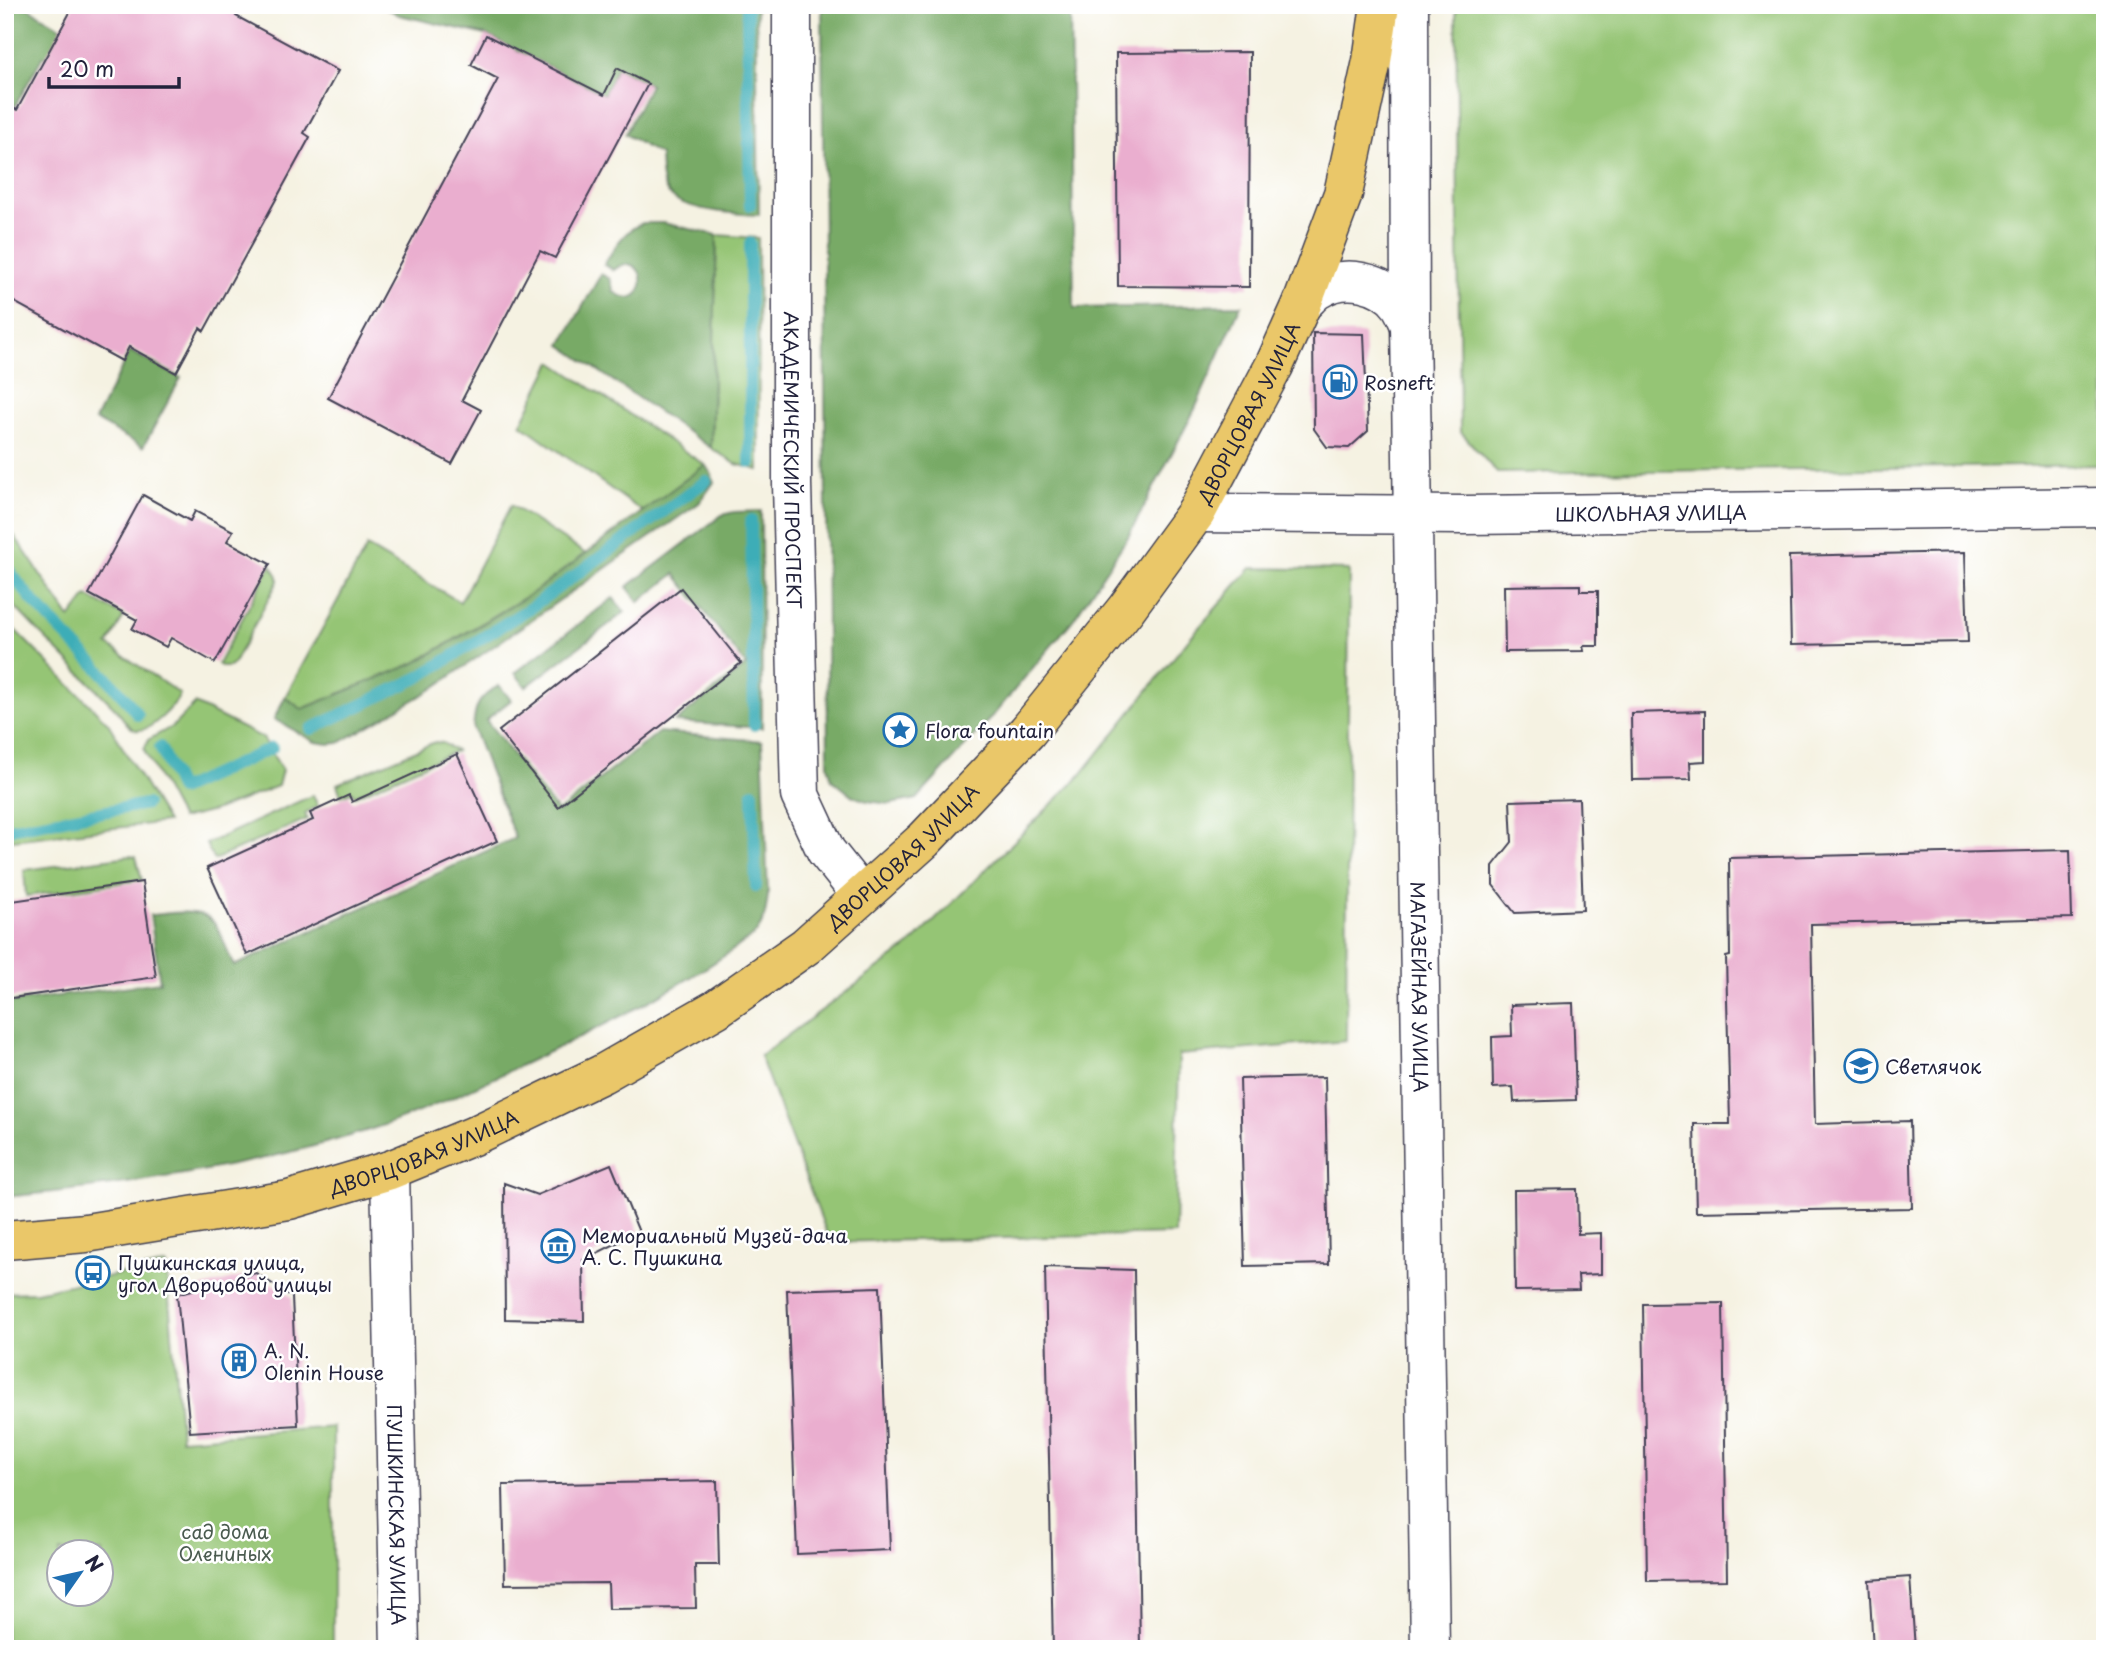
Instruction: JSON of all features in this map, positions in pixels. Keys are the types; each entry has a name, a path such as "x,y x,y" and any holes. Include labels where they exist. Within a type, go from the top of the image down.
{"main road":[{"name":"ДВОРЦОВАЯ УЛИЦА","path":"5,1240 86,1233 289,1200 390,1170 473,1136 590,1080 716,1009 806,946 924,841 1027,732 1126,609 1196,513 1274,366 1302,304 1343,194 1372,61 1380,5"}],"street":[{"name":"АКАДЕМИЧЕСКИЙ ПРОСПЕКТ","path":"792,5 792,484 800,795 825,851 861,895"},
{"name":"МАГАЗЕЙНАЯ УЛИЦА","path":"1409,5 1410,325 1430,1649"},
{"path":"1302,304 1319,289 1340,281 1362,281 1384,289 1400,305 1410,325"},
{"name":"ШКОЛЬНАЯ УЛИЦА","path":"1196,513 1414,515 2105,507"},
{"name":"ПУШКИНСКАЯ УЛИЦА","path":"390,1170 400,1649"}],"green space":[{"path":"10,5 23,5 67,31 52,60 43,56 15,106 7,103 5,105 5,14"},
{"path":"381,5 756,5 759,215 697,208 675,199 668,193 662,180 660,155 625,134 650,85 617,68 604,95 486,35 399,15"},
{"path":"822,5 1070,5 1074,308 1241,305 1195,409 1128,537 1073,620 996,712 917,799 890,804 853,796 832,780 828,765"},
{"path":"1456,5 2105,5 2105,465 1497,473 1460,431"},
{"path":"643,223 663,223 717,235 711,448 561,345 601,274 610,279 614,292 626,297 635,296 640,290 639,272 634,266 626,265 614,270 604,265 625,235"},
{"path":"717,235 758,238 759,470 736,464 711,448"},
{"path":"130,351 181,378 143,447 95,420"},
{"path":"552,362 705,465 643,512 521,424"},
{"path":"705,465 714,482 699,503 431,690 339,743 315,742 274,719 285,697 302,709 415,663 477,627 534,592"},
{"path":"511,505 586,554 534,592 415,663 302,710 285,697 367,547 460,602"},
{"path":"761,511 762,728 675,722 746,665 675,574 639,602 627,587 722,515"},
{"path":"5,522 70,618 87,596 124,616 108,645 180,694 155,723 142,730 130,727 114,707 5,596"},
{"path":"271,565 278,581 234,663 229,667 222,667 218,664"},
{"path":"1251,568 1349,570 1346,1041 1179,1055 1175,1234 830,1242 760,1056 911,944 1080,776 1188,640"},
{"path":"613,598 625,612 526,687 515,673"},
{"path":"5,620 108,723 167,822 5,841"},
{"path":"499,685 511,700 486,720 558,812 659,732 762,741 768,895 763,920 755,934 707,967 631,1011 462,1093 393,1122 281,1155 235,1165 143,1181 5,1197 5,1003 160,982 150,915 185,912 209,918 218,929 234,966 515,838 473,728 479,702"},
{"path":"195,704 263,738 282,770 278,786 214,811 181,819 144,750 148,740 173,726"},
{"path":"435,742 443,743 456,751 355,796 352,792 341,796 337,784"},
{"path":"313,795 318,806 305,813 307,819 214,860 206,844"},
{"path":"136,857 142,880 26,896 24,870"},
{"name":"сад дома Олениных","path":"166,1264 181,1439 333,1427 333,1649 5,1649 5,1293 37,1292"}],"building":[{"path":"74,5 242,5 236,16 338,71 304,133 310,137 204,331 200,328 176,373 129,347 122,361 5,297 5,104 17,110"},
{"path":"486,35 604,95 617,68 648,84 555,258 540,251 462,400 481,410 452,464 328,398 498,79 471,65"},
{"path":"1250,52 1249,287 1118,286 1116,53"},
{"name":"Rosneft","path":"1313,333 1364,334 1368,431 1349,448 1327,447 1314,429"},
{"path":"143,495 190,521 195,511 233,531 227,541 270,564 215,663 171,638 166,647 132,629 137,620 89,594"},
{"path":"1965,552 1968,642 1791,645 1789,556"},
{"path":"1580,585 1580,591 1598,591 1598,646 1583,646 1584,651 1505,652 1504,586"},
{"path":"681,588 741,663 558,807 499,731"},
{"path":"1705,711 1705,761 1690,762 1691,779 1632,780 1631,713"},
{"path":"457,754 497,841 247,955 207,868 313,820 310,813 349,795 352,802"},
{"path":"1579,799 1583,910 1515,913 1493,885 1493,866 1512,842 1510,801"},
{"path":"2070,850 2072,918 1811,924 1815,1124 1910,1121 1912,1208 1696,1212 1694,1124 1730,1124 1726,957 1730,956 1729,858"},
{"path":"142,882 156,977 5,999 5,902"},
{"path":"1573,1003 1576,1100 1514,1102 1513,1087 1493,1088 1492,1037 1512,1036 1511,1005"},
{"path":"1325,1077 1329,1264 1245,1266 1240,1079"},
{"name":"Мемориальный Музей-дача А. С. Пушкина","path":"611,1164 639,1232 583,1260 584,1321 505,1319 504,1183 537,1195"},
{"path":"1577,1189 1578,1234 1601,1233 1601,1274 1578,1275 1579,1290 1515,1291 1514,1190"},
{"path":"1045,1267 1134,1270 1140,1649 1053,1649"},
{"name":"A. N. Olenin House","path":"256,1273 292,1297 298,1425 190,1432 177,1294"},
{"path":"880,1287 890,1550 797,1554 787,1290"},
{"path":"1723,1303 1727,1580 1647,1581 1643,1304"},
{"path":"717,1481 719,1565 695,1565 696,1608 609,1609 608,1583 505,1584 503,1485"},
{"path":"1910,1577 1915,1649 1873,1649 1869,1580"}],"waterway":[{"path":"747,9 750,205"},
{"path":"750,243 750,463"},
{"path":"311,729 418,678 533,606 706,481"},
{"path":"751,520 754,725"},
{"path":"5,564 36,604 106,676 138,715"},
{"path":"160,747 180,790 272,748"},
{"path":"753,792 756,886"},
{"path":"9,829 146,804"}],"place":[{"name":"Rosneft","path":"1340,382"},
{"name":"Flora fountain","path":"900,730"},
{"name":"Светлячок","path":"1861,1066"},
{"name":"Мемориальный Музей-дача А. С. Пушкина","path":"558,1246"},
{"name":"Пушкинская улица, угол Дворцовой улицы","path":"93,1273"},
{"name":"A. N. Olenin House","path":"239,1361"}]}
